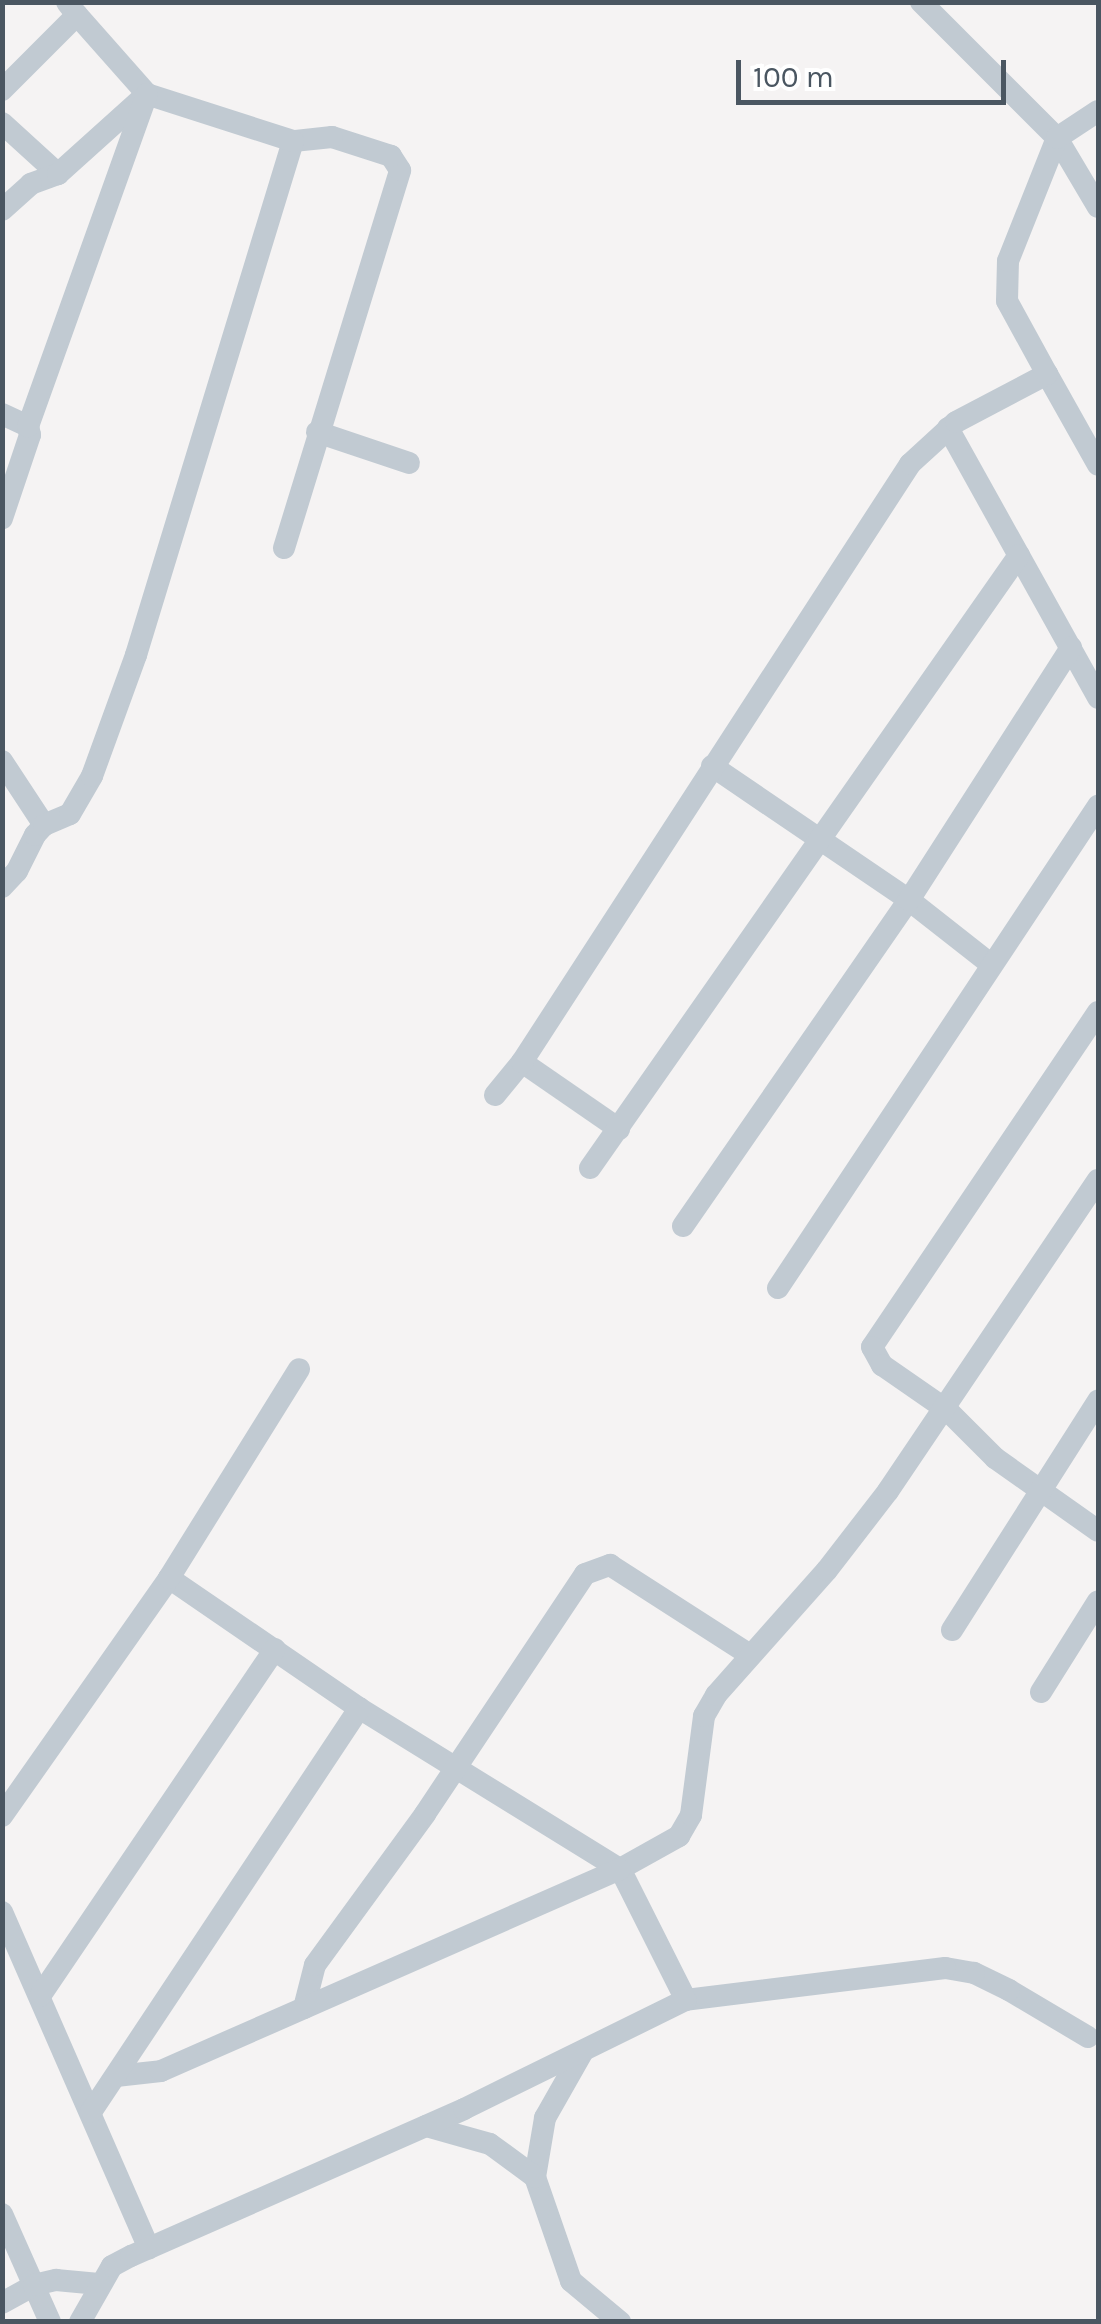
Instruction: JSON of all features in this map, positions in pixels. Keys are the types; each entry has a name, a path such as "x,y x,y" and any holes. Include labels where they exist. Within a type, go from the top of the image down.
{"street":[{"path":"921,2 1057,138 1098,206"},
{"path":"2,90 72,9 147,94 293,141 332,136 392,156 400,170 284,548"},
{"path":"2,210 31,184 58,174 147,94"},
{"path":"2,518 28,443 28,426 147,94"},
{"path":"1098,111 1057,138 1008,261 1004,284 1007,301 1098,466"},
{"path":"2,123 58,174"},
{"path":"2,887 44,825 70,814 92,776 136,655 293,141"},
{"path":"495,1095 522,1062 910,464 948,428 1047,374"},
{"path":"2,414 28,426"},
{"path":"948,428 1098,698"},
{"path":"317,432 410,463"},
{"path":"590,1168 1019,555"},
{"path":"682,1226 908,900 1070,648"},
{"path":"2,761 44,825"},
{"path":"712,766 908,900 992,965"},
{"path":"778,1288 1098,806"},
{"path":"1098,1012 872,1348 882,1365 947,1410 995,1458 1098,1531"},
{"path":"522,1062 619,1129"},
{"path":"116,2076 161,2071 620,1869 680,1836 691,1815 704,1716 750,1655 826,1570 947,1410 1098,1180"},
{"path":"2,1816 169,1578 299,1370"},
{"path":"952,1630 1098,1401"},
{"path":"304,2008 316,1966 425,1814 453,1766 586,1574 610,1565 750,1655"},
{"path":"169,1578 360,1708 620,1869 686,2000"},
{"path":"1042,1692 1098,1602"},
{"path":"40,1996 275,1649"},
{"path":"91,2112 360,1708"},
{"path":"2,1912 149,2248"},
{"path":"80,2322 112,2266 426,2126 686,2000 945,1968 974,1973 1088,2037"},
{"path":"584,2050 546,2118 535,2177 571,2281 620,2322"},
{"path":"426,2126 490,2144 535,2177"},
{"path":"2,2214 50,2322"},
{"path":"2,2304 34,2285 56,2280 99,2284"}]}
